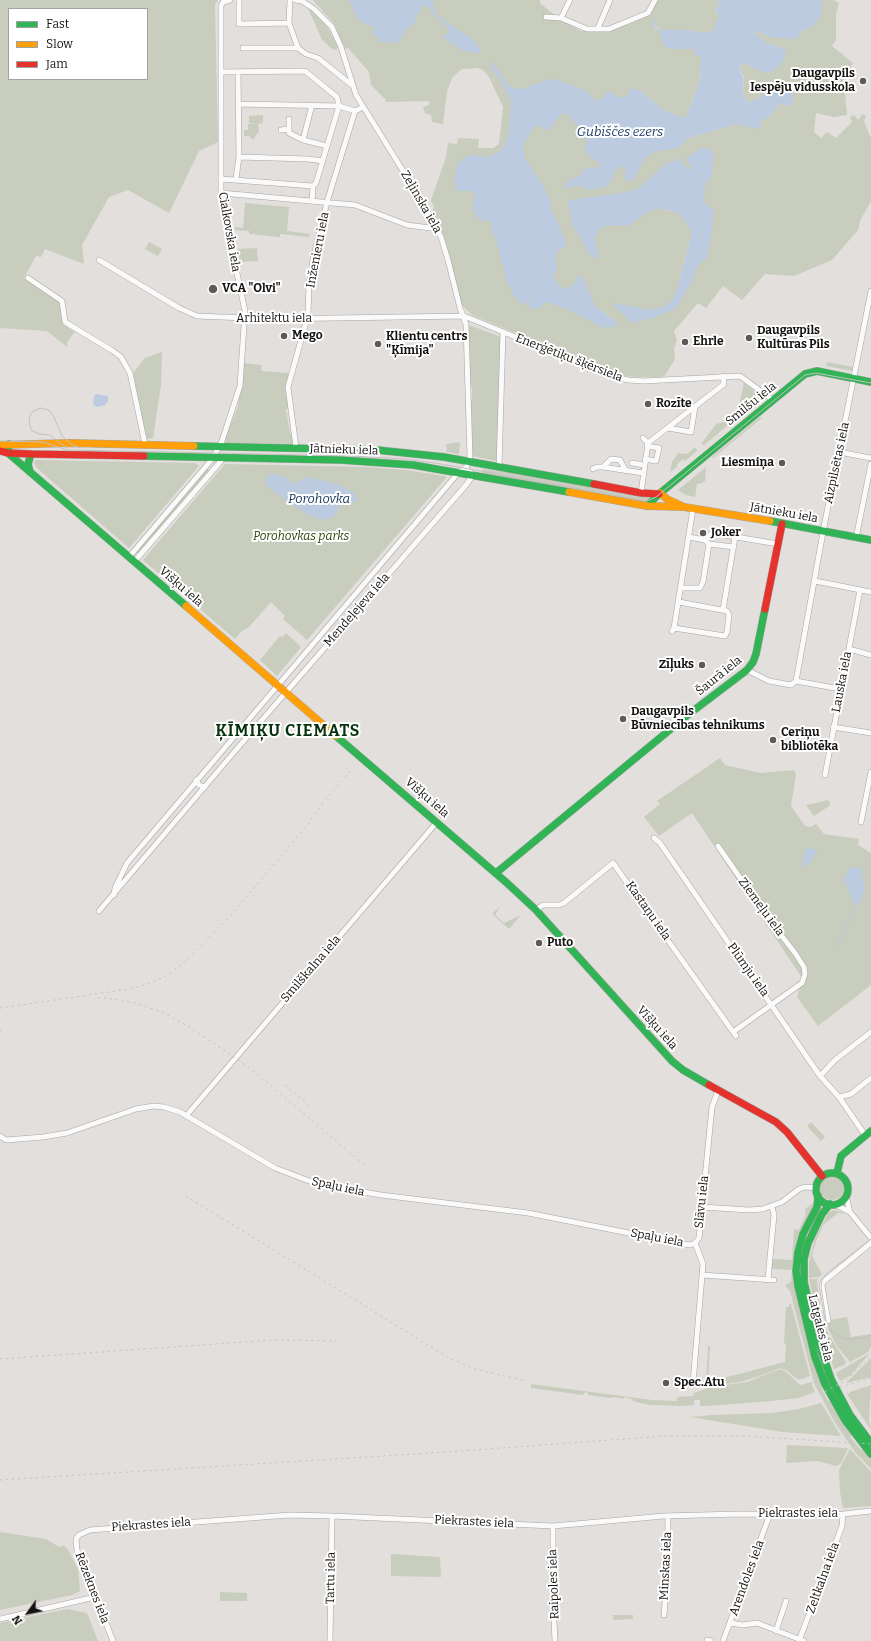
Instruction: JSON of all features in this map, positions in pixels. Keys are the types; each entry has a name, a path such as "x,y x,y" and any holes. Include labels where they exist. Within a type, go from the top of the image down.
{"street":[{"name":"Cialkovska iela","path":"132,560 217,456 240,386 245,311 221,193 221,6 223,2 230,0"},
{"path":"239,0 239,24 289,23"},
{"path":"290,0 289,23 298,48 306,54 318,58 353,86"},
{"name":"Zeļinska iela","path":"295,0 302,1 314,9 332,28 341,47 356,95 438,230 448,260 466,328 470,451 468,465"},
{"path":"561,18 570,0"},
{"path":"598,28 610,0"},
{"path":"546,17 561,18 587,29 609,29 648,13 655,0"},
{"path":"243,48 298,48"},
{"path":"221,72 305,71 337,97 340,106 316,183 313,186 312,201"},
{"path":"236,179 239,157 238,72"},
{"path":"239,104 340,106 355,111 363,106"},
{"path":"303,140 312,105"},
{"name":"Inženieru iela","path":"296,448 288,387 308,315 309,284 314,255 327,202 355,111"},
{"path":"289,119 289,132 303,140 327,146"},
{"path":"281,130 289,130"},
{"path":"239,157 323,161"},
{"path":"221,178 313,186"},
{"path":"221,193 355,205 407,225 438,230"},
{"name":"Arhitektu iela","path":"99,260 179,308 197,316 244,319 464,316"},
{"path":"28,278 62,301 65,322 113,351 120,357 130,373 145,444"},
{"name":"Aizpilsētas iela","path":"796,681 871,292"},
{"name":"Enerģētiķu šķērsiela","path":"464,316 599,372 628,380 664,381 740,376 773,400"},
{"name":"Enerģētiķu šķērsiela","path":"499,467 503,332"},
{"name":"Smilšu iela","path":"647,506 659,493 800,377 811,372 871,382"},
{"path":"641,493 648,445 724,384 723,376"},
{"path":"668,428 691,432 695,407"},
{"path":"644,438 648,445 659,448 656,461 645,459"},
{"name":"Jātnieku iela","path":"0,445 41,445 60,443 145,444 385,450 415,453 468,465 499,467 641,493 659,493 667,499 684,507"},
{"path":"8,444 8,453"},
{"name":"Jātnieku iela","path":"0,451 8,453 31,454 217,456 383,462 413,465 647,506 693,508 871,540"},
{"path":"839,452 871,458"},
{"name":"Višķu iela","path":"8,453 437,822 536,910 672,1061 683,1070 718,1091 776,1122 787,1132 822,1176"},
{"path":"30,472 28,464 31,454"},
{"name":"Cialkovska iela","path":"132,560 221,461 217,456"},
{"path":"603,467 611,459 620,460 626,471"},
{"path":"632,463 644,465"},
{"path":"856,538 871,464"},
{"path":"468,465 473,475"},
{"name":"Mendeļejeva iela","path":"114,895 115,888 127,863 459,472 468,465"},
{"path":"593,469 603,467 643,474"},
{"name":"Mendeļejeva iela","path":"114,895 235,751 287,693 473,475"},
{"path":"679,602 727,611 729,615 725,636 673,630 679,602 693,508"},
{"name":"Šaurā iela","path":"496,874 689,714 747,670 756,654 782,524"},
{"path":"705,540 712,533 778,544"},
{"path":"689,537 705,540 710,544 734,547"},
{"path":"723,610 735,537"},
{"path":"681,588 700,588 703,582 710,544"},
{"path":"815,582 871,592"},
{"name":"Lauska iela","path":"825,775 840,689 860,590"},
{"path":"849,649 871,654"},
{"path":"747,670 769,681 791,684 796,681 840,689"},
{"path":"833,727 871,733"},
{"path":"227,744 232,746 235,751"},
{"path":"861,822 871,773"},
{"path":"196,780 199,785 205,787"},
{"name":"Smilškalna iela","path":"186,1116 437,822"},
{"name":"Plūmju iela","path":"654,838 660,843 820,1076 842,1097 868,1133"},
{"name":"Ziemeļu iela","path":"718,846 767,917 795,953 804,969 804,979 802,983 771,1004"},
{"path":"127,863 129,868 135,870"},
{"name":"Kastaņu iela","path":"536,910 543,905 559,905 564,903 613,863 735,1034 771,1004"},
{"path":"99,912 114,895"},
{"path":"820,1076 835,1060 871,1032"},
{"path":"842,1097 851,1094 871,1078"},
{"name":"Slāvu iela","path":"693,1384 703,1264 695,1244 699,1238 712,1107 718,1091"},
{"name":"Spaļu iela","path":"0,1136 6,1140 17,1140 66,1133 121,1113 145,1107 164,1107 186,1116 275,1168 317,1184 381,1195 528,1213 684,1244 695,1244"},
{"path":"836,1174 838,1161 841,1156 868,1133"},
{"path":"832,1204 840,1202 846,1196 848,1189 846,1182 842,1177 836,1174 828,1173 822,1176 818,1181 816,1188 818,1196 822,1201 850,1212"},
{"path":"702,1207 753,1210 772,1207 786,1200 799,1189 805,1187 816,1188"},
{"name":"Latgales iela","path":"818,1196 817,1207 803,1234 798,1252 796,1267 798,1286 814,1352 825,1384 845,1420 871,1454"},
{"path":"846,1196 850,1212 871,1238"},
{"name":"Latgales iela","path":"832,1204 822,1214 808,1243 804,1265 804,1282 819,1345 831,1379 850,1415 871,1443"},
{"path":"768,1279 774,1215 772,1207"},
{"path":"828,1321 822,1286 826,1278 871,1243"},
{"path":"702,1275 774,1280"},
{"name":"Piekrastes iela","path":"79,1535 99,1528 289,1516 332,1516 553,1526 668,1516 843,1514 871,1511"},
{"name":"Arendoles iela","path":"723,1641 770,1514"},
{"name":"Zeltkalna iela","path":"801,1640 842,1526 843,1514"},
{"name":"Tartu iela","path":"330,1641 332,1516"},
{"name":"Minskas iela","path":"664,1615 667,1579 668,1516"},
{"name":"Raipoles iela","path":"553,1526 553,1601 555,1641"},
{"name":"Rēzeknes iela","path":"79,1535 76,1539 77,1550 112,1641"},
{"path":"0,1619 95,1597"},
{"path":"776,1631 786,1601"},
{"path":"730,1623 743,1625 757,1623 801,1640"}],"green space":[{"path":"0,0 218,0 215,5 218,142 199,151 169,213 128,190 109,197 82,245 84,264 45,249 41,257 36,256 24,278 59,302 63,324 75,332 67,342 67,347 47,331 0,328"},
{"path":"313,0 540,0 540,3 562,21 581,31 610,30 633,23 648,15 658,0 718,0 719,6 715,11 720,16 713,31 705,33 686,30 660,30 653,23 655,28 658,29 676,49 696,49 702,56 700,63 700,81 686,117 681,117 664,110 639,90 656,143 679,148 688,138 737,124 760,123 774,112 778,105 781,104 789,106 794,97 783,91 779,91 771,84 767,85 765,93 762,96 750,102 746,101 742,91 744,77 740,70 741,65 744,62 751,67 780,47 766,43 755,34 755,31 769,37 797,38 803,30 807,29 822,3 822,0 834,0 839,3 836,13 836,40 832,46 853,63 843,81 837,85 845,94 847,115 834,117 816,113 814,132 821,138 827,132 836,138 852,122 850,117 854,115 858,120 862,114 866,116 864,122 871,138 871,201 860,221 858,230 832,260 794,276 765,274 742,300 723,286 706,308 698,303 674,331 677,341 674,348 674,361 662,377 625,376 600,368 472,315 463,306 461,307 442,233 432,214 434,207 431,200 446,157 448,143 457,144 458,138 479,139 478,148 493,148 499,144 503,107 489,77 483,70 477,68 462,69 452,78 447,91 443,124 432,122 431,115 425,113 423,107 429,105 429,101 386,102 385,99 371,85 369,72 348,48 345,49 334,24","holes":["707,158 698,205 685,293 680,278 691,237 691,230 677,208 673,212 663,209 653,209","562,288 577,296 585,288 595,306 612,318"]},
{"path":"308,8 323,21 328,28 338,47 336,50 332,49 322,40"},
{"path":"263,115 263,123 258,124 259,131 253,140 249,136 244,136 244,130 248,130 248,124 256,124 249,123 249,116"},
{"path":"245,203 289,207 287,231 310,234 309,237 280,234 280,237 249,234 249,231 235,230 235,227 243,228"},
{"path":"149,242 162,249 158,256 145,249"},
{"path":"257,248 258,261 239,262 238,249"},
{"path":"469,325 501,337 497,461 471,456 470,406 472,399 472,388 470,382"},
{"path":"162,352 161,385 153,438 147,439 133,373 145,358"},
{"path":"827,362 853,367 852,371 826,366"},
{"path":"243,363 262,365 261,371 288,373 290,375 289,409 286,409 290,433 293,433 294,441 292,444 226,443 225,438 238,407"},
{"path":"744,383 759,395 760,399 741,415 738,410"},
{"path":"760,417 762,418 713,458 712,457"},
{"path":"728,421 728,425 704,445 702,445 716,424"},
{"path":"460,442 459,454 447,452 446,444"},
{"path":"694,448 697,449 697,451 685,461 683,459 677,464 677,467 670,472 672,462 678,453 687,454"},
{"path":"36,460 195,463 199,466 129,548 37,468 34,463"},
{"name":"Porohovkas parks","path":"225,464 367,467 405,470 445,476 446,478 307,640 283,619 285,616 271,602 249,627 242,631 235,639 143,560"},
{"path":"706,467 705,481 697,484 695,497 686,495 678,490"},
{"path":"207,469 211,470 138,554 136,552"},
{"path":"483,469 504,471 649,496 648,502 643,503 583,490 583,492 482,473"},
{"path":"286,633 301,647 277,676 260,660 280,636 282,637"},
{"path":"720,758 725,765 760,773 794,770 796,774 791,806 805,826 810,827 816,824 824,834 859,839 858,845 871,853 871,985 818,1026 797,997 802,978 692,813 659,836 644,817 660,804 657,801"},
{"path":"828,800 830,803 829,806 814,816 806,805"},
{"path":"500,906 495,915 504,923 521,915 509,929 492,914"},
{"path":"811,1122 825,1137 821,1141 807,1126"},
{"path":"832,1176 837,1177 843,1183 843,1193 837,1199 832,1200 827,1199 821,1193 820,1188 821,1183 827,1177"},
{"path":"813,1203 813,1208 800,1232 795,1248 793,1266 795,1287 810,1350 823,1388 822,1389 828,1401 829,1400 852,1436 850,1437 871,1459 871,1469 855,1452 834,1421 814,1383 790,1291 785,1285 791,1282 792,1270 771,1269 772,1259 792,1260 794,1229 799,1230 806,1214 805,1209"},
{"path":"834,1210 841,1212 846,1216 838,1213 824,1224 816,1241 812,1256 822,1274 819,1277 809,1278 809,1262 815,1238 828,1213"},
{"path":"809,1279 818,1279 821,1313 819,1313 829,1334 824,1336 819,1326"},
{"path":"789,1304 791,1304 810,1376 798,1380 786,1370 780,1368 740,1382 709,1386 703,1383 706,1383 708,1346 710,1346 708,1382 785,1362 786,1344 784,1343 786,1307 789,1307"},
{"path":"847,1317 851,1337 871,1334 871,1346 868,1352 850,1362 837,1346 828,1329 829,1320"},
{"path":"830,1337 846,1362 844,1365 834,1369 824,1338"},
{"path":"870,1353 851,1375 840,1381 836,1373"},
{"path":"871,1358 871,1377 847,1383 847,1382"},
{"path":"780,1369 785,1371 800,1385 812,1382 815,1392 799,1398 708,1406 700,1406 700,1400 694,1400 694,1405 683,1406 649,1405 624,1397 623,1399 615,1397 611,1398 588,1395 588,1393 585,1392 583,1395 531,1388 531,1384 652,1400 677,1401 677,1397 693,1396 694,1393 711,1387 747,1382"},
{"path":"871,1385 869,1420 871,1430 847,1394"},
{"path":"821,1403 841,1436 783,1432 690,1417 772,1413 799,1409"},
{"path":"787,1445 848,1449 841,1463 836,1466 818,1461 786,1463"},
{"path":"850,1449 871,1472 871,1506 843,1508 840,1492 839,1470"},
{"path":"0,1532 46,1539 59,1547 64,1546 67,1548 78,1569 80,1591 72,1595 0,1610"},
{"path":"391,1554 439,1557 441,1577 391,1576"},
{"path":"220,1592 247,1593 247,1601 220,1601"},
{"path":"67,1609 87,1613 98,1641 0,1641 0,1623"},
{"path":"613,1615 633,1615 633,1619 614,1620"}],"water":[{"path":"349,0 434,0 433,6 437,15 473,40 481,51 478,53 464,51 446,40 444,35 448,33 449,30 446,25 435,15 431,14 430,7 423,6 417,15 414,24 405,30 401,39 396,43 378,42 378,38 372,34 374,27 359,21"},
{"name":"Gubiščes ezers","path":"718,0 822,0 821,14 818,20 812,27 803,30 797,38 769,37 760,32 754,32 766,43 780,47 785,51 786,53 780,67 765,73 744,62 741,65 740,70 744,80 742,91 746,101 750,102 762,96 765,93 767,85 771,84 779,91 785,90 792,93 794,96 792,103 789,106 781,104 778,105 774,112 760,123 761,128 758,129 737,124 688,138 679,148 656,151 644,158 641,167 632,180 624,180 626,170 624,167 619,167 613,174 611,181 605,187 585,190 581,185 570,187 565,190 564,189 569,180 581,175 582,171 587,168 601,167 596,160 589,157 584,148 587,143 582,130 566,113 561,114 549,130 544,130 538,125 533,129 523,145 525,158 545,189 551,204 550,209 553,212 566,243 565,246 557,251 555,258 558,267 553,278 562,288 567,288 571,287 579,276 583,277 595,306 619,324 603,328 554,304 545,302 540,308 534,309 530,308 530,299 524,305 520,303 514,296 507,281 491,227 492,225 489,220 481,221 472,210 475,195 471,191 457,191 454,180 456,168 461,160 470,155 489,157 503,149 509,133 511,101 500,78 495,74 489,62 493,63 508,85 514,89 522,89 550,79 562,81 588,92 595,101 603,98 608,90 616,96 622,98 628,96 631,88 639,90 664,110 681,117 686,117 700,81 701,70 699,66 702,56 694,55 695,49 667,48 663,44 658,29 653,26 652,23 654,20 656,21 655,26 660,30 686,30 705,33 713,31 719,16 715,10 719,6"},
{"name":"Gubiščes ezers","path":"702,148 710,149 714,155 711,178 705,184 704,202 714,211 711,237 706,259 699,263 691,283 675,309 653,318 634,322 628,321 625,315 615,307 613,303 651,310 665,306 672,301 676,293 691,237 691,230 679,213 663,209 653,209 629,225 604,226 598,231 594,239 600,258 597,259 588,253 580,236 573,227 568,200 616,194 638,189 666,164 679,159 689,170 692,168 686,158"},
{"path":"96,394 108,396 108,401 105,405 97,407 93,404 94,396"},
{"name":"Porohovka","path":"270,474 283,476 295,483 308,477 336,484 355,493 357,501 354,503 348,500 342,502 334,516 330,519 318,519 306,514 268,487 265,483"},
{"path":"806,848 818,850 809,864 804,868 802,863 805,853 803,851"},
{"path":"860,867 864,883 864,893 858,905 855,905 844,880 849,868"}],"waterway":[{"path":"838,946 855,905"}],"tram line":[{"path":"0,441 43,442 67,450 353,456 404,459 441,464 647,501 656,497 805,375 816,373 871,383"},
{"path":"67,448 50,435 39,434 31,430 29,421 33,411 41,408 49,410 54,417 62,436 72,445 80,448"},
{"path":"871,1239 826,1274 822,1280 821,1287 826,1320 832,1332 847,1339 863,1338 871,1335"}],"railway":[{"path":"0,1008 129,989 152,983 169,974 187,960 230,916 306,827 325,800 350,771"},
{"path":"98,998 135,1003 162,1012 188,1026 251,1069 367,1167"},
{"path":"285,1085 311,1107"},
{"path":"186,1196 451,1359 475,1369 526,1381"},
{"path":"0,1359 273,1340 336,1341"},
{"path":"820,1394 845,1381 871,1356"},
{"path":"840,1387 871,1378"},
{"path":"0,1480 447,1452 665,1436 746,1436 871,1444"}],"traffic: fast":[{"path":"647,506 659,494 805,374 817,371 871,382"},
{"path":"9,444 8,453 186,606"},
{"path":"194,446 377,450 444,457 594,484"},
{"path":"30,472 28,464 31,454"},
{"path":"144,456 341,460 413,465 569,492"},
{"path":"770,521 871,540"},
{"path":"496,873 689,714 747,670 753,662 756,654 765,609"},
{"path":"336,736 507,883 536,910 672,1061 683,1070 709,1085"},
{"path":"837,1173 841,1156 871,1131"},
{"path":"832,1173 838,1174 845,1180 848,1189 847,1195 841,1202 832,1205 826,1204 819,1198 816,1189 817,1183 823,1176 832,1173"},
{"path":"818,1196 817,1207 803,1234 798,1252 796,1271 798,1286 815,1357 825,1384 845,1420 871,1454"},
{"path":"830,1204 822,1214 808,1243 804,1259 804,1282 817,1338 831,1379 850,1415 871,1443"}],"traffic: slow":[{"path":"0,445 69,443 194,446"},
{"path":"569,492 647,506 684,507 770,521"},
{"path":"660,493 667,499 684,507"},
{"path":"186,606 336,736"}],"traffic: jam":[{"path":"0,451 8,453 31,454 144,456"},
{"path":"594,484 641,493 659,494"},
{"path":"765,609 782,524"},
{"path":"709,1085 776,1122 787,1132 822,1176"}],"place":[{"name":"Daugavpils Iespēju vidusskola","path":"863,81"},
{"name":"VCA \"Olvi\"","path":"213,289"},
{"name":"Mego","path":"284,336"},
{"name":"Daugavpils Kultūras Pils","path":"749,338"},
{"name":"Ehrle","path":"685,342"},
{"name":"Klientu centrs \"Ķīmija\"","path":"378,344"},
{"name":"Rozīte","path":"648,404"},
{"name":"Liesmiņa","path":"782,463"},
{"name":"Joker","path":"703,533"},
{"name":"Zīļuks","path":"702,665"},
{"name":"Daugavpils Būvniecības tehnikums","path":"623,719"},
{"name":"Ceriņu bibliotēka","path":"773,740"},
{"name":"Puto","path":"539,943"},
{"name":"Spec.Atu","path":"666,1383"}],"district":[{"name":"ĶĪMIĶU CIEMATS","path":"288,732"}]}
